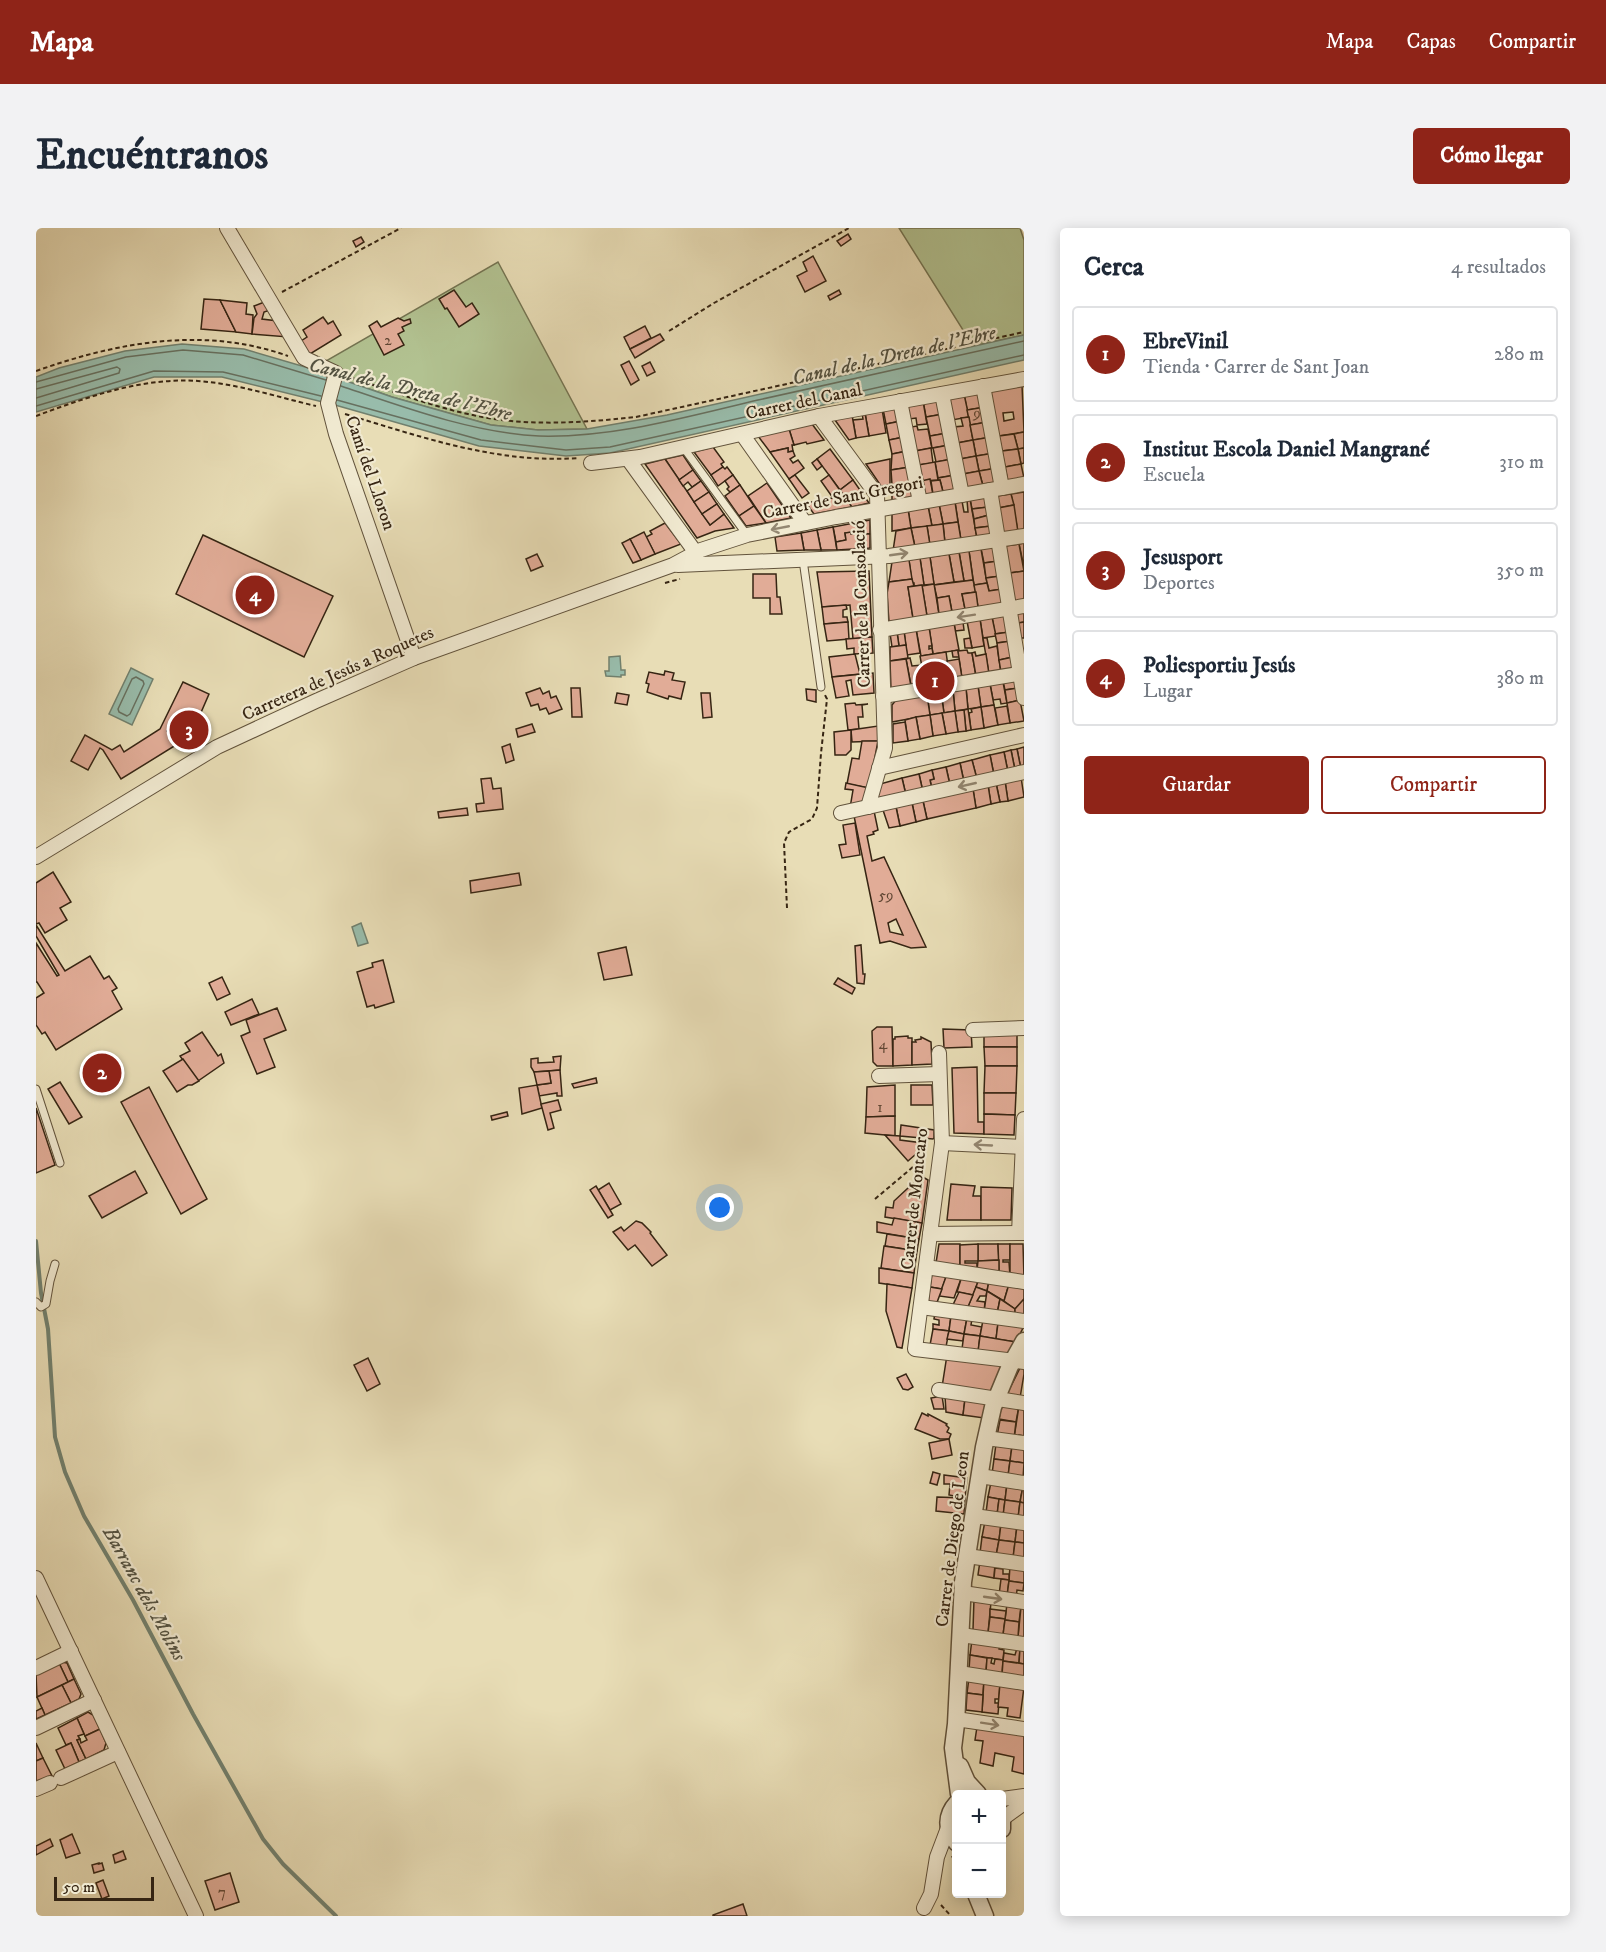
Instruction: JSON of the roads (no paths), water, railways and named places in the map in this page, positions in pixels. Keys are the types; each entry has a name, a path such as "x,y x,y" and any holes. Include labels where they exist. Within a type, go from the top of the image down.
{"street":[{"name":"Camí del Lloron","path":"227,228 304,358 336,373 329,406 336,434 414,658"},
{"name":"Carrer del Canal","path":"589,460 628,459 819,416 1024,380"},
{"path":"983,386 996,489 999,539 1009,609 1022,673 1024,698"},
{"path":"942,394 962,495"},
{"path":"900,401 920,502"},
{"name":"Carrer de la Consolació","path":"819,416 877,495 885,748 868,807"},
{"path":"742,434 805,523"},
{"path":"628,459 696,553"},
{"name":"Carrer de Sant Gregori","path":"673,566 696,553 747,535 878,509 1024,484"},
{"path":"673,566 878,556 1024,536"},
{"name":"Carretera de Jesús a Roquetes","path":"36,857 217,747 414,658 673,566"},
{"path":"880,630 1024,606"},
{"path":"883,696 1022,673"},
{"path":"879,768 1024,735"},
{"path":"841,813 1024,772"},
{"path":"973,1030 1024,1029"},
{"name":"Carrer de Montcaro","path":"939,1053 942,1143 915,1349 1019,1361"},
{"path":"879,1076 939,1074"},
{"path":"930,1234 1022,1233 1024,1119"},
{"path":"942,1143 1023,1147"},
{"path":"926,1267 1024,1282"},
{"path":"921,1306 1024,1321"},
{"name":"Carrer de Diego de Leon","path":"958,1790 953,1749 963,1593 968,1556 993,1407 1019,1361 1024,1341"},
{"path":"939,1390 1024,1403"},
{"path":"986,1438 1024,1443"},
{"path":"980,1476 1024,1483"},
{"path":"974,1516 1024,1523"},
{"path":"968,1556 1024,1564"},
{"path":"36,1578 42,1607 71,1651 196,1916"},
{"path":"963,1593 1024,1602"},
{"path":"961,1635 1024,1644"},
{"path":"36,1668 71,1651"},
{"path":"959,1673 1024,1683"},
{"path":"36,1728 94,1700"},
{"path":"956,1719 1024,1729"},
{"name":"Carrer de Diego de Leon","path":"953,1749 967,1782 974,1790"},
{"path":"36,1790 118,1752"},
{"path":"1006,1798 1024,1796"},
{"path":"1006,1818 1024,1803"},
{"path":"952,1810 948,1816 952,1831"},
{"path":"924,1908 931,1894 937,1857 952,1840"},
{"path":"978,1898 985,1916"}],"lane":[{"path":"683,447 747,535"},
{"path":"803,560 821,687"},
{"path":"36,1089 60,1163"},
{"path":"36,1302 41,1306 46,1304 55,1264"}],"water":[{"path":"1024,335 1024,360 610,453 566,456 479,446 335,405 222,377 154,377 36,412 36,377 59,368 125,351 182,344 244,349 312,369 392,397 491,425 538,430 587,429 667,415"},
{"path":"620,656 621,670 625,670 625,675 606,676 605,671 609,671 609,657"},
{"path":"131,668 153,679 132,725 109,714"},
{"path":"361,923 368,943 358,946 352,927"}],"waterway":[{"name":"Barranc dels Molins","path":"36,1241 41,1293 48,1329 55,1437 65,1472 84,1516 133,1600 263,1839 283,1864 336,1916"}],"place":[{"name":"Poliesportiu Jesús","path":"255,595"},
{"name":"EbreVinil","path":"935,681"},
{"name":"Jesusport","path":"189,730"},
{"name":"Institut Escola Daniel Mangrané","path":"102,1073"}],"water label":[{"name":"Canal de la Dreta de l'Ebre","path":"894,356"},
{"name":"Canal de la Dreta de l'Ebre","path":"410,390"}]}
